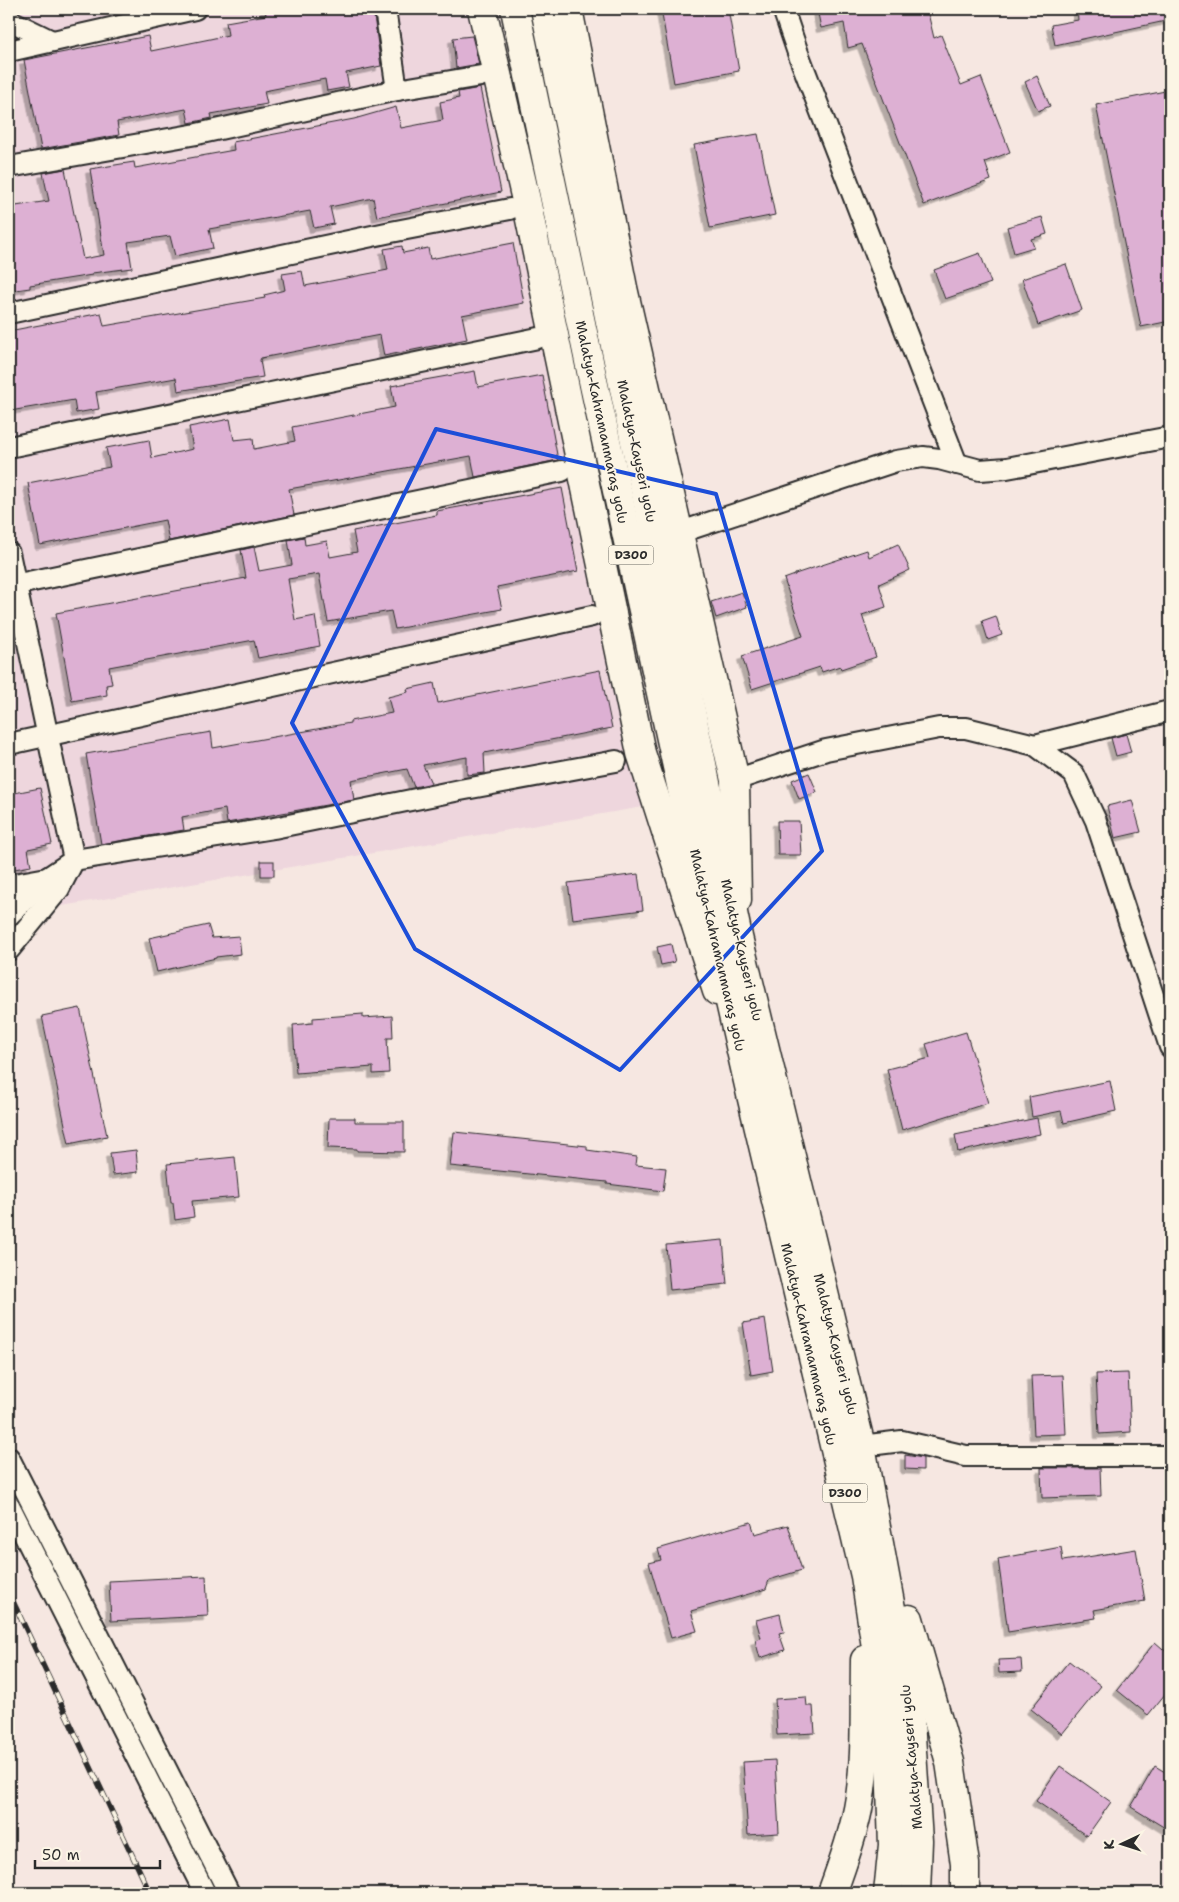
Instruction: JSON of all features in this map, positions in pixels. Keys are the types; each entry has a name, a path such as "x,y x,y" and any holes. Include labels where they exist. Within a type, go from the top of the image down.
{"main road":[{"path":"482,9 526,200 641,752 752,1100"},
{"name":"Malatya-Kahramanmaraş yolu","path":"515,9 594,386 752,1100 865,1576 889,1731 893,1844 888,1893"},
{"name":"Malatya-Kayseri yolu","path":"545,9 738,937 861,1446 909,1706 918,1841 916,1893"},
{"path":"568,9 623,288 735,780 738,937"},
{"path":"861,1446 950,1762 965,1864 966,1893"},
{"path":"832,1893 858,1810 864,1748 865,1576"}],"street":[{"path":"9,12 25,9"},
{"path":"9,51 171,12 195,9"},
{"path":"385,9 397,90"},
{"path":"783,9 798,53 957,464"},
{"path":"9,20 52,42"},
{"path":"9,167 197,134 397,90 481,76"},
{"path":"9,313 391,232 510,209"},
{"path":"9,447 538,338"},
{"path":"678,533 896,461 939,458 980,470 1007,468 1170,438"},
{"path":"12,585 562,471"},
{"path":"9,553 12,585 48,735 74,860 59,889 9,950"},
{"path":"9,744 592,616"},
{"path":"1035,745 1170,711"},
{"path":"735,780 826,750 939,728 966,728 1035,745 1074,774 1085,796 1096,821 1170,1047"},
{"path":"9,915 47,878 74,860 274,828 460,790 616,761"},
{"path":"9,885 47,878"},
{"path":"861,1446 902,1441 966,1456 1170,1456"},
{"path":"9,1458 229,1893"},
{"path":"9,1505 205,1893"}],"highlighted area":[{"path":"436,429 716,494 822,851 620,1070 415,949 292,723"}],"shaded area":[{"path":"9,9 477,9 643,807 9,915"}],"building":[{"path":"265,9 373,9 381,66 346,73 349,87 327,91 325,79 264,91 267,104 211,114 212,118 189,123 186,109 117,122 119,135 41,149 24,60 148,36 151,51 210,39 228,35 226,22 266,15"},
{"path":"661,9 728,9 739,71 674,83"},
{"path":"817,9 927,9 934,38 941,35 961,85 981,77 1010,152 985,162 991,180 924,205 862,44 848,48 844,23 821,28"},
{"path":"1077,9 1170,9 1170,20 1055,45 1051,25 1078,20"},
{"path":"472,36 479,64 456,68 453,38"},
{"path":"1037,76 1050,106 1038,111 1025,82"},
{"path":"480,88 501,192 377,217 373,198 330,207 334,224 314,228 310,211 209,229 213,248 175,256 170,236 128,242 132,268 92,273 92,275 30,285 30,288 9,291 9,207 49,201 43,173 65,169 83,259 104,255 90,169 134,162 135,168 234,150 233,142 354,119 396,107 401,128 443,120 440,102 459,98 458,92"},
{"path":"1170,90 1170,321 1141,327 1096,105"},
{"path":"758,134 775,215 710,228 694,145"},
{"path":"1042,217 1047,234 1031,239 1034,247 1014,253 1007,227"},
{"path":"513,243 524,303 462,315 467,339 384,356 380,335 261,358 263,377 178,391 176,378 96,392 99,409 76,413 74,400 10,411 9,331 101,313 104,326 265,298 264,295 285,290 282,274 302,271 305,286 388,270 384,249 402,246 403,253 428,248 430,259"},
{"path":"980,253 991,283 945,299 934,270"},
{"path":"1066,264 1082,310 1038,325 1022,279"},
{"path":"475,371 478,387 542,375 558,460 475,477 471,456 289,489 294,515 169,541 165,520 40,545 28,483 110,467 106,448 149,440 152,458 193,449 189,427 230,419 234,440 253,438 254,449 295,441 292,427 395,407 391,386"},
{"path":"562,488 578,571 497,587 502,609 395,629 391,611 328,622 319,574 288,579 295,620 315,616 320,646 258,658 254,640 109,667 112,684 106,685 107,695 72,701 56,613 246,578 241,550 254,547 259,571 292,565 288,540 304,537 305,545 327,541 330,557 357,552 353,531 437,515 437,511"},
{"path":"898,544 910,570 879,584 886,607 862,615 876,657 841,669 840,666 822,672 820,667 752,689 742,656 803,636 784,579 867,550 869,557"},
{"path":"742,592 747,607 716,618 711,602"},
{"path":"996,616 1002,635 988,640 982,621"},
{"path":"600,670 612,728 484,753 485,773 467,775 467,757 423,765 431,783 414,787 407,769 351,780 354,800 227,823 225,809 182,817 184,830 101,844 86,754 211,732 213,748 350,723 350,721 392,713 388,697 408,692 407,689 434,683 438,703"},
{"path":"1126,734 1131,752 1116,756 1111,738"},
{"path":"809,773 817,792 799,799 792,780"},
{"path":"40,788 52,844 28,849 31,866 9,870 9,794"},
{"path":"1132,800 1141,832 1115,838 1107,806"},
{"path":"777,821 799,821 801,855 778,855"},
{"path":"261,861 274,861 274,876 261,876"},
{"path":"638,874 643,910 573,919 568,883"},
{"path":"208,925 212,938 239,936 241,954 216,957 157,972 149,938"},
{"path":"671,944 675,962 661,965 657,947"},
{"path":"80,1008 107,1136 69,1144 42,1016"},
{"path":"363,1014 363,1018 392,1016 393,1038 387,1038 389,1073 373,1074 373,1067 296,1073 293,1025 313,1023 313,1018"},
{"path":"966,1032 988,1103 902,1130 887,1069 930,1058 926,1044"},
{"path":"1110,1081 1116,1111 1064,1123 1061,1111 1032,1117 1029,1097"},
{"path":"329,1118 355,1118 355,1122 404,1122 404,1152 328,1148"},
{"path":"1037,1118 1040,1134 958,1152 955,1135"},
{"path":"454,1132 587,1146 587,1150 637,1157 636,1165 666,1168 663,1191 607,1184 607,1182 450,1166"},
{"path":"136,1150 138,1172 113,1175 110,1153"},
{"path":"235,1157 239,1197 192,1201 194,1217 175,1220 173,1203 171,1203 167,1164"},
{"path":"723,1240 727,1284 670,1290 666,1245"},
{"path":"765,1319 773,1371 751,1375 743,1323"},
{"path":"1128,1373 1131,1432 1099,1434 1096,1374"},
{"path":"1063,1375 1066,1434 1034,1435 1031,1376"},
{"path":"905,1455 923,1458 923,1470 905,1469"},
{"path":"1041,1468 1100,1468 1101,1496 1042,1498"},
{"path":"751,1522 755,1534 788,1525 802,1570 769,1580 766,1589 691,1611 697,1631 671,1638 649,1563 661,1560 658,1549"},
{"path":"1061,1547 1063,1561 1136,1549 1145,1601 1094,1610 1096,1618 1008,1632 998,1559"},
{"path":"206,1576 208,1616 111,1621 109,1581"},
{"path":"780,1614 784,1632 779,1633 785,1650 760,1658 755,1640 761,1638 756,1620"},
{"path":"1155,1642 1170,1655 1170,1688 1148,1715 1117,1690"},
{"path":"1021,1659 1022,1672 999,1673 998,1660"},
{"path":"1069,1661 1101,1686 1062,1734 1031,1709"},
{"path":"806,1697 807,1706 813,1706 815,1733 777,1735 775,1699"},
{"path":"775,1760 779,1833 748,1835 743,1762"},
{"path":"1060,1766 1111,1802 1087,1836 1036,1801"},
{"path":"1155,1766 1170,1775 1170,1831 1131,1807"}],"railway":[{"path":"9,1593 150,1893"}]}
